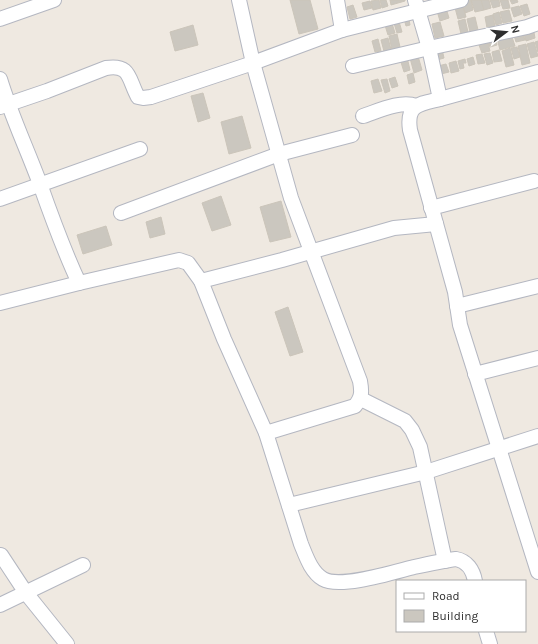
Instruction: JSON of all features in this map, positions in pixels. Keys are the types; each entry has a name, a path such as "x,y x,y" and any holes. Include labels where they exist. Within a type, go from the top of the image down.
{"street":[{"path":"0,19 54,0"},
{"path":"239,0 253,63 291,198 360,381 362,392 361,399 355,406 266,433"},
{"path":"337,0 342,30"},
{"path":"4,105 47,91 106,68 113,67 119,67 125,70 138,97 151,97 253,63 342,30 416,5 461,0"},
{"path":"416,5 429,48 440,99"},
{"path":"353,66 527,27 538,23"},
{"path":"538,72 416,106 412,111 409,122 431,208 455,292 460,325 538,572"},
{"path":"0,79 4,105 40,184 52,221 79,283"},
{"path":"363,116 403,104 410,103 416,106"},
{"path":"121,213 279,154 352,135"},
{"path":"0,199 140,149"},
{"path":"431,208 534,180"},
{"path":"201,281 394,228 436,224"},
{"path":"0,303 180,260 188,263 201,281 224,339 266,433 301,544 307,559 317,575 325,580 336,582 358,580 456,559 462,560 468,565 475,580"},
{"path":"457,306 538,286"},
{"path":"475,374 538,358"},
{"path":"361,399 405,421 412,430 420,447 446,560"},
{"path":"289,505 426,472 538,436"},
{"path":"1,555 26,593 68,644"},
{"path":"0,605 83,565"},
{"path":"486,632 490,644"}],"building":[{"path":"290,0 310,0 318,29 299,34"},
{"path":"379,0 381,8 373,10 371,1"},
{"path":"380,0 386,0 388,6 382,8"},
{"path":"390,0 405,0 405,1 391,5"},
{"path":"471,0 481,0 484,10 475,12"},
{"path":"471,0 473,10 465,13 462,2"},
{"path":"481,0 489,0 491,8 484,10"},
{"path":"490,0 499,0 500,6 493,8"},
{"path":"500,0 508,0 510,8 503,9"},
{"path":"510,0 517,0 518,2 512,4"},
{"path":"370,1 372,8 364,10 362,3"},
{"path":"462,2 466,17 458,19 454,4"},
{"path":"527,4 530,14 524,16 520,6"},
{"path":"353,5 357,17 350,19 347,7"},
{"path":"519,6 522,14 514,17 511,8"},
{"path":"446,8 449,18 440,21 437,11"},
{"path":"509,10 512,21 503,23 500,12"},
{"path":"499,12 502,23 496,25 493,14"},
{"path":"408,14 410,25 406,26 403,15"},
{"path":"493,15 495,27 487,28 485,17"},
{"path":"475,17 478,30 470,32 467,19"},
{"path":"398,18 402,32 397,33 393,20"},
{"path":"465,19 468,32 461,34 458,21"},
{"path":"391,20 395,33 388,35 384,22"},
{"path":"440,22 444,36 435,38 432,24"},
{"path":"193,25 198,45 175,51 170,32"},
{"path":"533,27 535,38 526,41 523,30"},
{"path":"522,30 525,40 516,42 513,32"},
{"path":"397,34 400,47 392,50 389,36"},
{"path":"511,34 515,46 500,50 497,38"},
{"path":"495,36 497,45 490,47 487,38"},
{"path":"388,38 392,53 385,55 381,40"},
{"path":"378,39 381,51 375,52 372,41"},
{"path":"538,41 538,52 535,42"},
{"path":"534,42 538,56 531,58 527,44"},
{"path":"488,43 490,51 482,53 479,45"},
{"path":"526,44 530,63 522,65 518,46"},
{"path":"517,47 520,57 514,59 511,48"},
{"path":"510,48 514,65 506,67 502,51"},
{"path":"442,49 444,58 437,60 435,51"},
{"path":"499,50 502,61 494,62 492,52"},
{"path":"490,53 493,63 487,65 484,54"},
{"path":"482,54 485,63 478,64 476,55"},
{"path":"418,56 422,70 414,73 410,58"},
{"path":"407,57 410,70 404,72 400,59"},
{"path":"473,57 475,64 469,66 467,59"},
{"path":"465,59 466,63 463,63 464,68 460,69 458,61"},
{"path":"456,61 459,71 451,73 449,63"},
{"path":"446,64 449,72 441,74 438,66"},
{"path":"413,73 415,82 409,84 407,75"},
{"path":"395,77 398,86 392,88 389,79"},
{"path":"378,79 382,91 374,93 371,81"},
{"path":"387,79 390,91 385,93 381,80"},
{"path":"203,93 210,118 198,122 191,96"},
{"path":"242,116 251,148 229,154 221,122"},
{"path":"221,196 231,225 212,231 202,203"},
{"path":"281,201 291,237 270,242 260,207"},
{"path":"161,217 165,234 150,238 146,222"},
{"path":"106,226 112,245 83,254 77,235"},
{"path":"288,307 303,352 290,356 275,312"}]}
